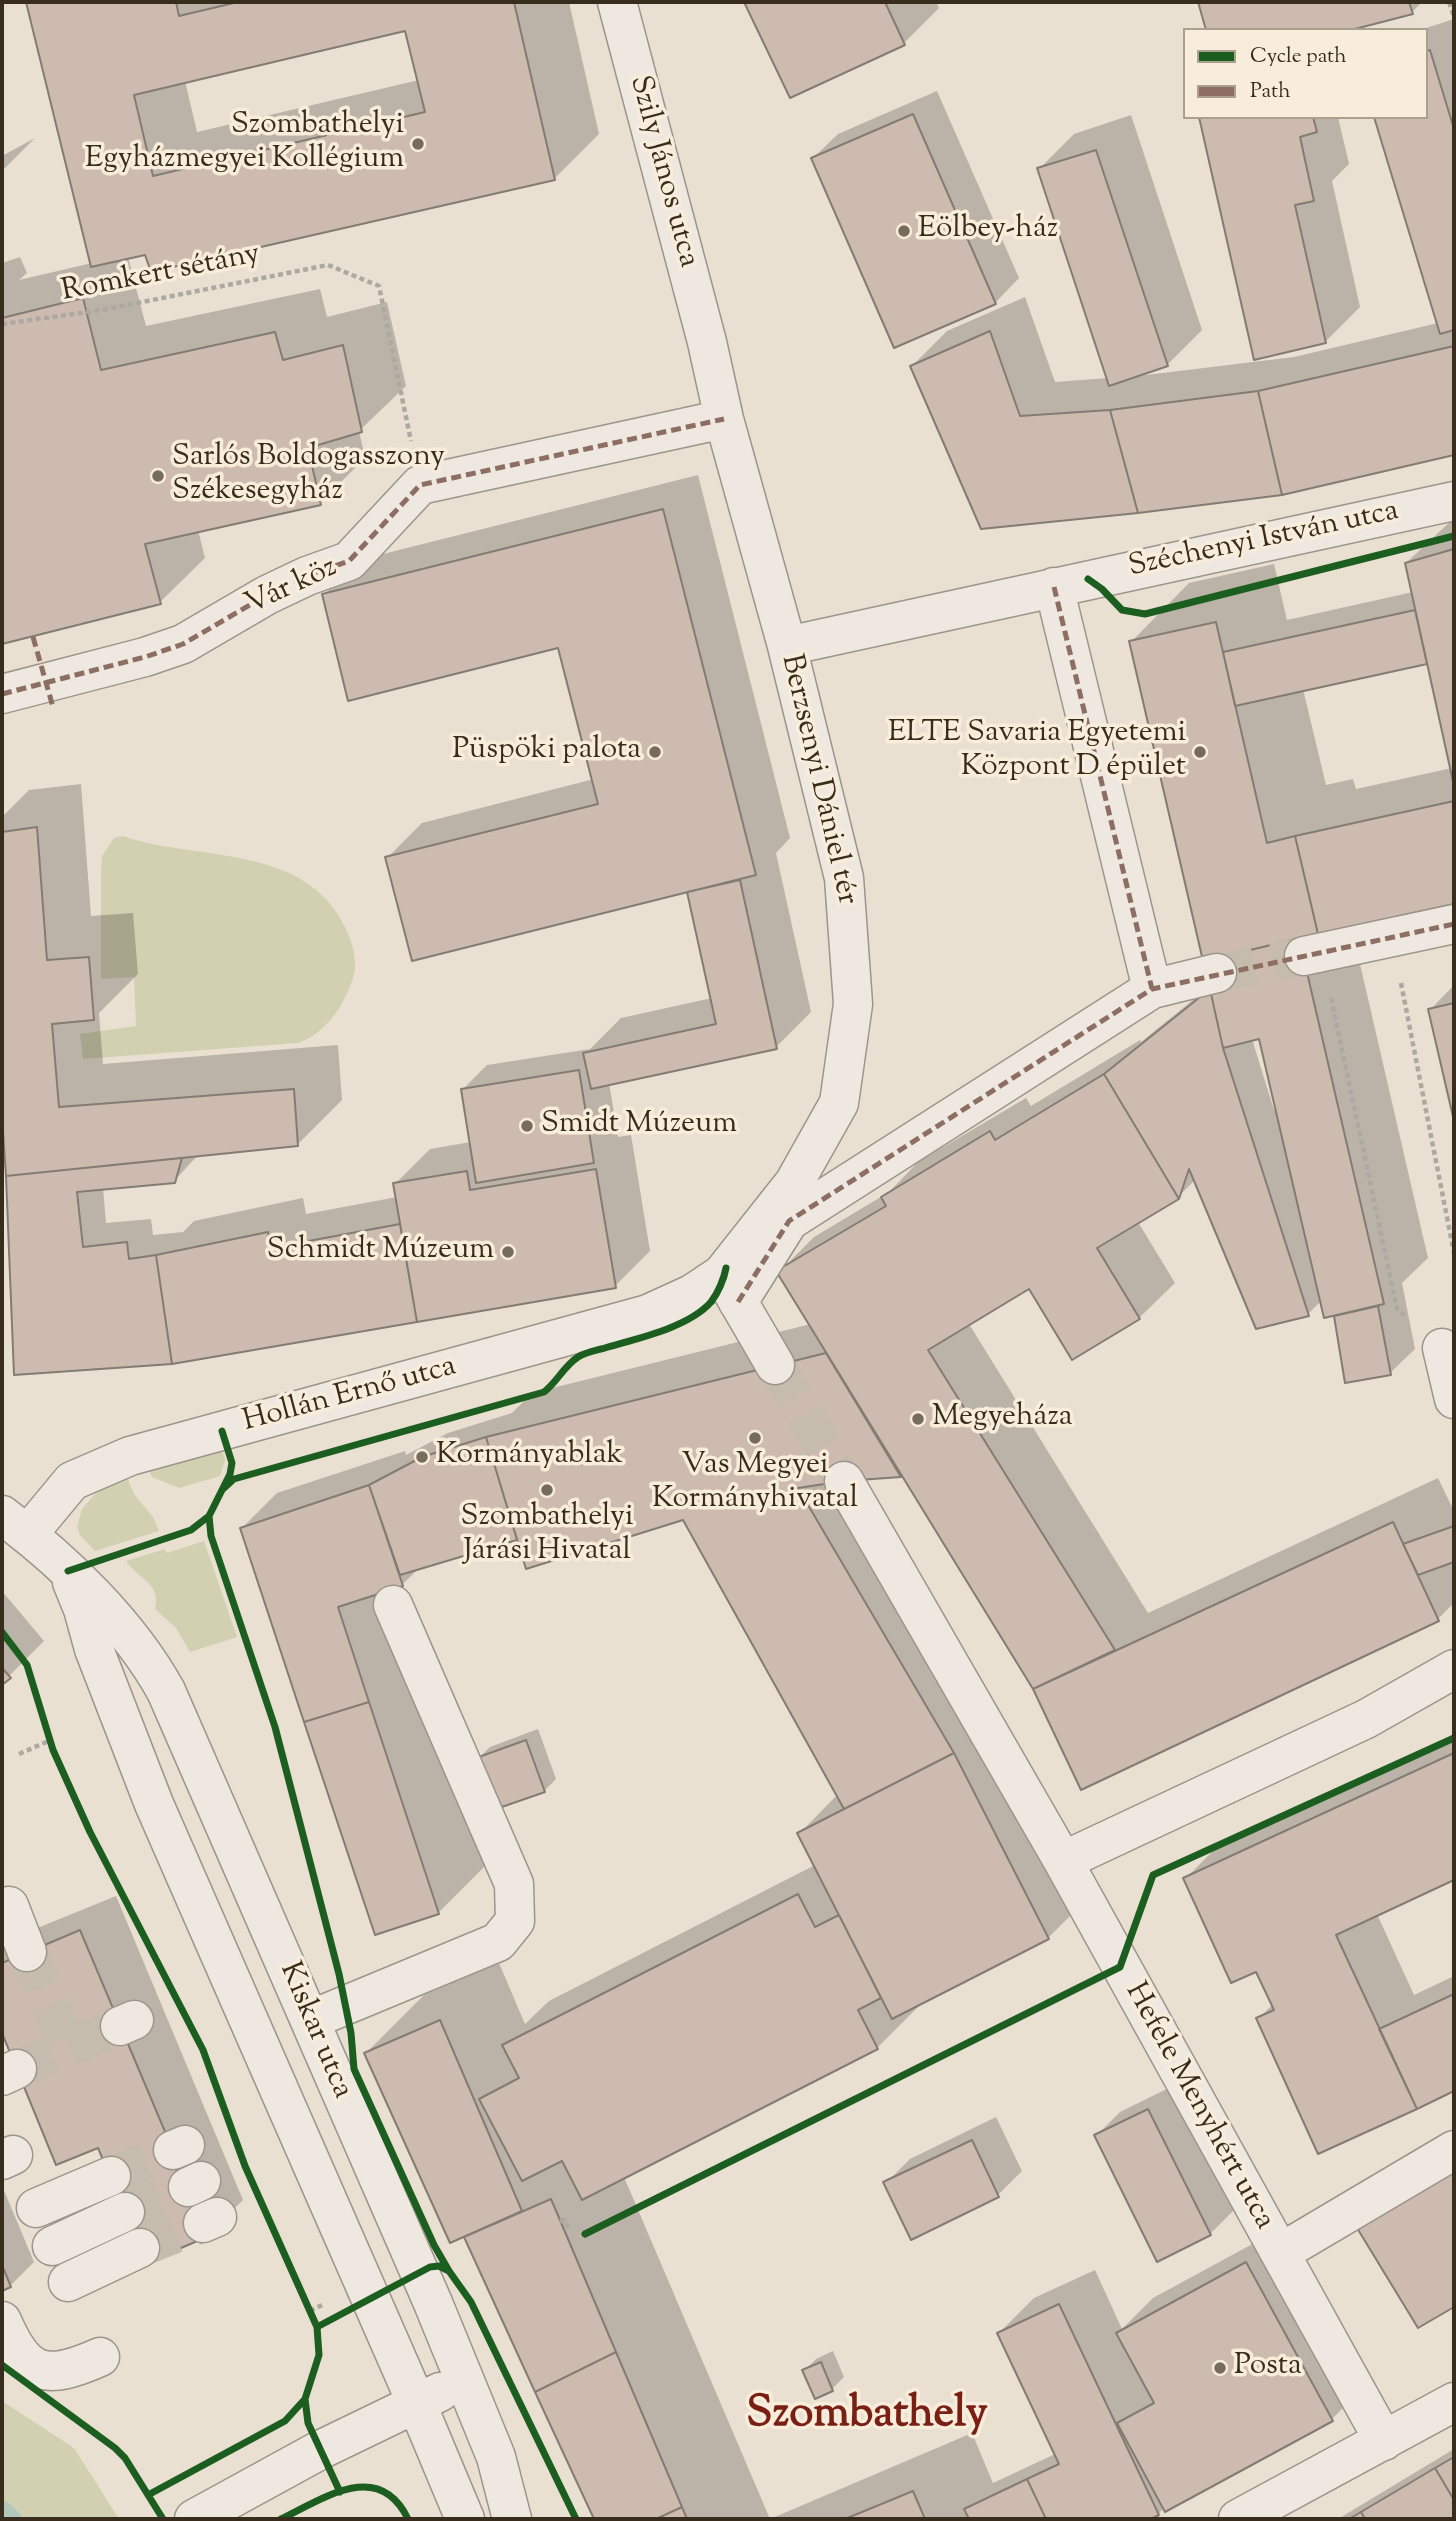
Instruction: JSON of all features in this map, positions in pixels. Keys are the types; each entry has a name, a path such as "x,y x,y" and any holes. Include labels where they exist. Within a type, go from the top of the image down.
{"street":[{"name":"Szily János utca","path":"617,2 707,342"},
{"name":"Berzsenyi Dániel tér","path":"707,342 724,419 787,646 845,878 853,1004 839,1103 730,1288"},
{"path":"420,485 724,419"},
{"name":"Vár köz","path":"2,694 145,657 183,644 267,595 307,576 349,561 420,485"},
{"name":"Széchenyi István utca","path":"787,646 1454,500"},
{"path":"1054,587 1152,989"},
{"path":"1313,955 1454,924"},
{"path":"775,1365 730,1288 789,1221 1152,989 1217,974"},
{"name":"Hollán Ernő utca","path":"15,1525 72,1481 130,1456 649,1314 692,1294 730,1288"},
{"path":"1442,1348 1454,1399"},
{"name":"Hefele Menyhért utca","path":"844,1481 1063,1861 1384,2441"},
{"name":"Kiskar utca","path":"15,1525 68,1571 133,1638 166,1692 466,2381 496,2457 512,2519"},
{"name":"Kiskar utca","path":"68,1571 83,1609 94,1649 154,1804 465,2519"},
{"path":"310,2020 498,1942 515,1921 514,1884 393,1605"},
{"path":"1063,1861 1366,1719 1454,1669"},
{"path":"154,1804 163,1802 192,1814 246,1871"},
{"path":"9,1906 27,1952"},
{"path":"1280,2253 1454,2150"},
{"path":"36,2208 111,2176"},
{"path":"52,2246 125,2212"},
{"path":"68,2282 140,2248"},
{"path":"2,2321 13,2348 24,2362 43,2370 61,2372 100,2357"},
{"path":"194,2519 416,2402 466,2381"},
{"path":"1238,2519 1454,2402"}],"path":[{"path":"1449,2 1454,17"},
{"path":"1392,938 1454,1253"},
{"path":"1313,955 1397,1309 1442,1348"},
{"path":"47,1727 53,1750"},
{"path":"19,1754 51,1740"},
{"path":"560,2222 564,2220 569,2228"},
{"path":"305,2299 314,2319"}],"green space":[{"path":"123,836 277,868 305,881 328,901 349,935 355,968 344,1000 325,1026 298,1043 83,1059 80,1034 136,1026 134,977 101,979 102,856 114,838"},
{"path":"221,1446 225,1460 220,1476 179,1488 152,1477 147,1466"},
{"path":"125,1472 134,1494 153,1517 159,1531 95,1551 80,1535 77,1527 82,1509 101,1487"},
{"path":"204,1541 237,1637 190,1652 176,1628 155,1609 155,1593 148,1582 126,1561 165,1549 167,1553"},
{"path":"2,2401 74,2448 119,2519 2,2519"}],"building":[{"name":"Szombathelyi Egyházmegyei Kollégium","path":"26,2 176,2 179,16 238,2 514,2 555,180 151,272 145,255 91,267","holes":["405,31 425,112 153,176 134,95"]},
{"path":"744,2 885,2 905,45 790,98"},
{"path":"1198,2 1409,2 1413,14 1359,28 1205,28"},
{"path":"1428,50 1454,129 1454,330 1440,334 1375,119 1428,119"},
{"name":"Eölbey-ház","path":"913,114 996,304 894,348 811,158"},
{"path":"1199,119 1314,119 1317,132 1300,137 1314,201 1295,205 1326,343 1254,360"},
{"path":"1096,150 1168,366 1109,386 1037,168"},
{"name":"Sarlós Boldogasszony Székesegyház","path":"83,298 101,370 275,332 283,360 343,345 362,432 308,448 321,505 145,544 161,604 2,644 2,318"},
{"path":"990,331 1020,416 1110,410 1138,513 981,529 910,366"},
{"path":"1454,346 1454,455 1282,495 1258,391"},
{"path":"1258,391 1282,495 1138,513 1110,410"},
{"name":"Püspöki palota","path":"663,509 756,875 412,961 385,857 598,804 558,648 348,701 322,594"},
{"path":"1454,549 1454,786 1405,563"},
{"path":"1415,610 1427,664 1235,706 1223,652"},
{"name":"ELTE Savaria Egyetemi Központ D épület","path":"1216,622 1267,843 1295,836 1318,934 1203,961 1129,641"},
{"path":"1454,801 1454,904 1318,934 1295,836"},
{"path":"37,827 47,960 89,957 94,1020 52,1024 59,1107 294,1089 298,1146 6,1176 2,1117 2,832"},
{"path":"740,880 777,1049 591,1089 583,1053 716,1024 687,892"},
{"path":"1299,938 1384,1304 1324,1318 1259,1039 1223,1048 1210,989 1214,959"},
{"path":"1210,989 1223,1048 1309,1316 1256,1329 1189,1169 1179,1199 1104,1074"},
{"path":"1454,1003 1454,1121 1428,1009"},
{"name":"Smidt Múzeum","path":"579,1070 594,1163 476,1183 461,1089"},
{"name":"Megyeháza","path":"1104,1074 1179,1199 1097,1248 1140,1319 1072,1360 1029,1289 928,1350 1115,1650 1033,1689 776,1271 886,1206 881,1197 990,1131 995,1140"},
{"path":"182,1158 175,1183 77,1192 83,1247 127,1242 129,1259 156,1255 172,1364 14,1375 6,1176"},
{"name":"Schmidt Múzeum","path":"596,1169 616,1288 417,1322 393,1183 467,1171 470,1190"},
{"path":"400,1224 417,1322 172,1364 156,1255 268,1232 271,1248"},
{"path":"1378,1306 1391,1375 1345,1383 1334,1316"},
{"path":"826,1353 901,1477 798,1488 954,1753 844,1809 683,1520 526,1569 486,1437"},
{"path":"486,1437 517,1540 400,1575 369,1485 422,1457"},
{"path":"369,1485 403,1586 338,1607 369,1702 304,1722 240,1528"},
{"path":"1393,1522 1439,1621 1081,1790 1033,1689"},
{"path":"1454,1526 1454,1562 1418,1575 1403,1544"},
{"path":"2,1668 11,1678 2,1685"},
{"path":"369,1702 439,1914 375,1935 304,1722"},
{"path":"526,1740 545,1792 496,1809 476,1758"},
{"path":"954,1753 1049,1939 892,2019 797,1833"},
{"path":"1454,1753 1454,1880 1336,1935 1417,2109 1318,2154 1256,2018 1274,2010 1256,1972 1231,1983 1183,1878"},
{"path":"798,1894 815,1927 839,1915 881,1998 858,2010 878,2049 582,2200 562,2161 522,2181 479,2099 519,2078 502,2045"},
{"path":"80,1930 209,2236 146,2263 98,2148 56,2165 2,2033 2,1963"},
{"path":"1454,1994 1454,2091 1417,2109 1379,2029"},
{"path":"440,2020 522,2211 450,2243 364,2053"},
{"path":"1148,2109 1211,2235 1157,2262 1094,2135"},
{"path":"972,2140 999,2197 911,2240 883,2182"},
{"path":"1454,2163 1454,2307 1418,2328 1354,2223"},
{"path":"551,2199 616,2352 535,2392 464,2237"},
{"name":"Posta","path":"1246,2262 1333,2421 1165,2512 1117,2423 1154,2403 1116,2333"},
{"path":"2,2265 11,2287 2,2291"},
{"path":"1059,2304 1159,2515 1151,2519 1046,2519 1027,2479 1059,2464 997,2333"},
{"path":"616,2352 682,2507 656,2519 594,2519 535,2392"},
{"path":"821,2362 833,2391 815,2399 802,2370"},
{"path":"1454,2457 1454,2500 1435,2468"},
{"path":"1435,2468 1454,2500 1454,2519 1365,2519 1361,2512"},
{"path":"1027,2479 1046,2519 969,2519 964,2509"},
{"path":"913,2491 925,2519 845,2519"},
{"path":"682,2507 687,2519 656,2519"},
{"path":"1361,2512 1365,2519 1349,2519"}],"waterway":[{"path":"2,2508 14,2519"}],"tunnel":[{"path":"1217,973 1304,956"},
{"path":"775,1365 844,1481"},
{"path":"27,1952 69,2047"},
{"path":"17,2069 120,2026"},
{"path":"111,2176 173,2150"},
{"path":"125,2212 188,2187"},
{"path":"140,2248 203,2223"}],"marked path":[{"path":"2,694 145,657 183,644 267,595 307,576 349,561 420,485 724,419"},
{"path":"1054,587 1152,989"},
{"path":"33,637 53,707"},
{"path":"738,1302 789,1221 1152,989 1454,924"}],"cycle path":[{"path":"1088,579 1122,610 1145,614 1454,536"},
{"path":"223,1489 234,1479 544,1392 581,1355 677,1325 702,1311 716,1294 726,1268"},
{"path":"222,1431 232,1463 230,1474 209,1516 211,1536 275,1727 339,1974 351,2033 354,2069 434,2245 471,2302 576,2519"},
{"path":"68,1571 191,1530 209,1516"},
{"path":"2,1632 27,1665 53,1750 90,1832 203,2050 245,2166 317,2327 319,2355 305,2399 308,2423 340,2492"},
{"path":"585,2234 1120,1967 1153,1875 1454,1738"},
{"path":"317,2327 430,2267 439,2266 449,2271"},
{"path":"2,2365 115,2448 125,2458 163,2519"},
{"path":"148,2495 285,2421 305,2399"},
{"path":"281,2519 332,2494 366,2487 382,2491 396,2501 408,2519"}],"place":[{"name":"Szombathelyi Egyházmegyei Kollégium","path":"418,144"},
{"name":"Eölbey-ház","path":"904,231"},
{"name":"Sarlós Boldogasszony Székesegyház","path":"158,476"},
{"name":"Püspöki palota","path":"655,752"},
{"name":"ELTE Savaria Egyetemi Központ D épület","path":"1200,752"},
{"name":"Smidt Múzeum","path":"527,1126"},
{"name":"Schmidt Múzeum","path":"508,1252"},
{"name":"Megyeháza","path":"918,1419"},
{"name":"Vas Megyei Kormányhivatal","path":"755,1438"},
{"name":"Kormányablak","path":"422,1457"},
{"name":"Szombathelyi Járási Hivatal","path":"547,1490"},
{"name":"Posta","path":"1220,2368"}],"district":[{"name":"Szombathely","path":"867,2418"}]}
